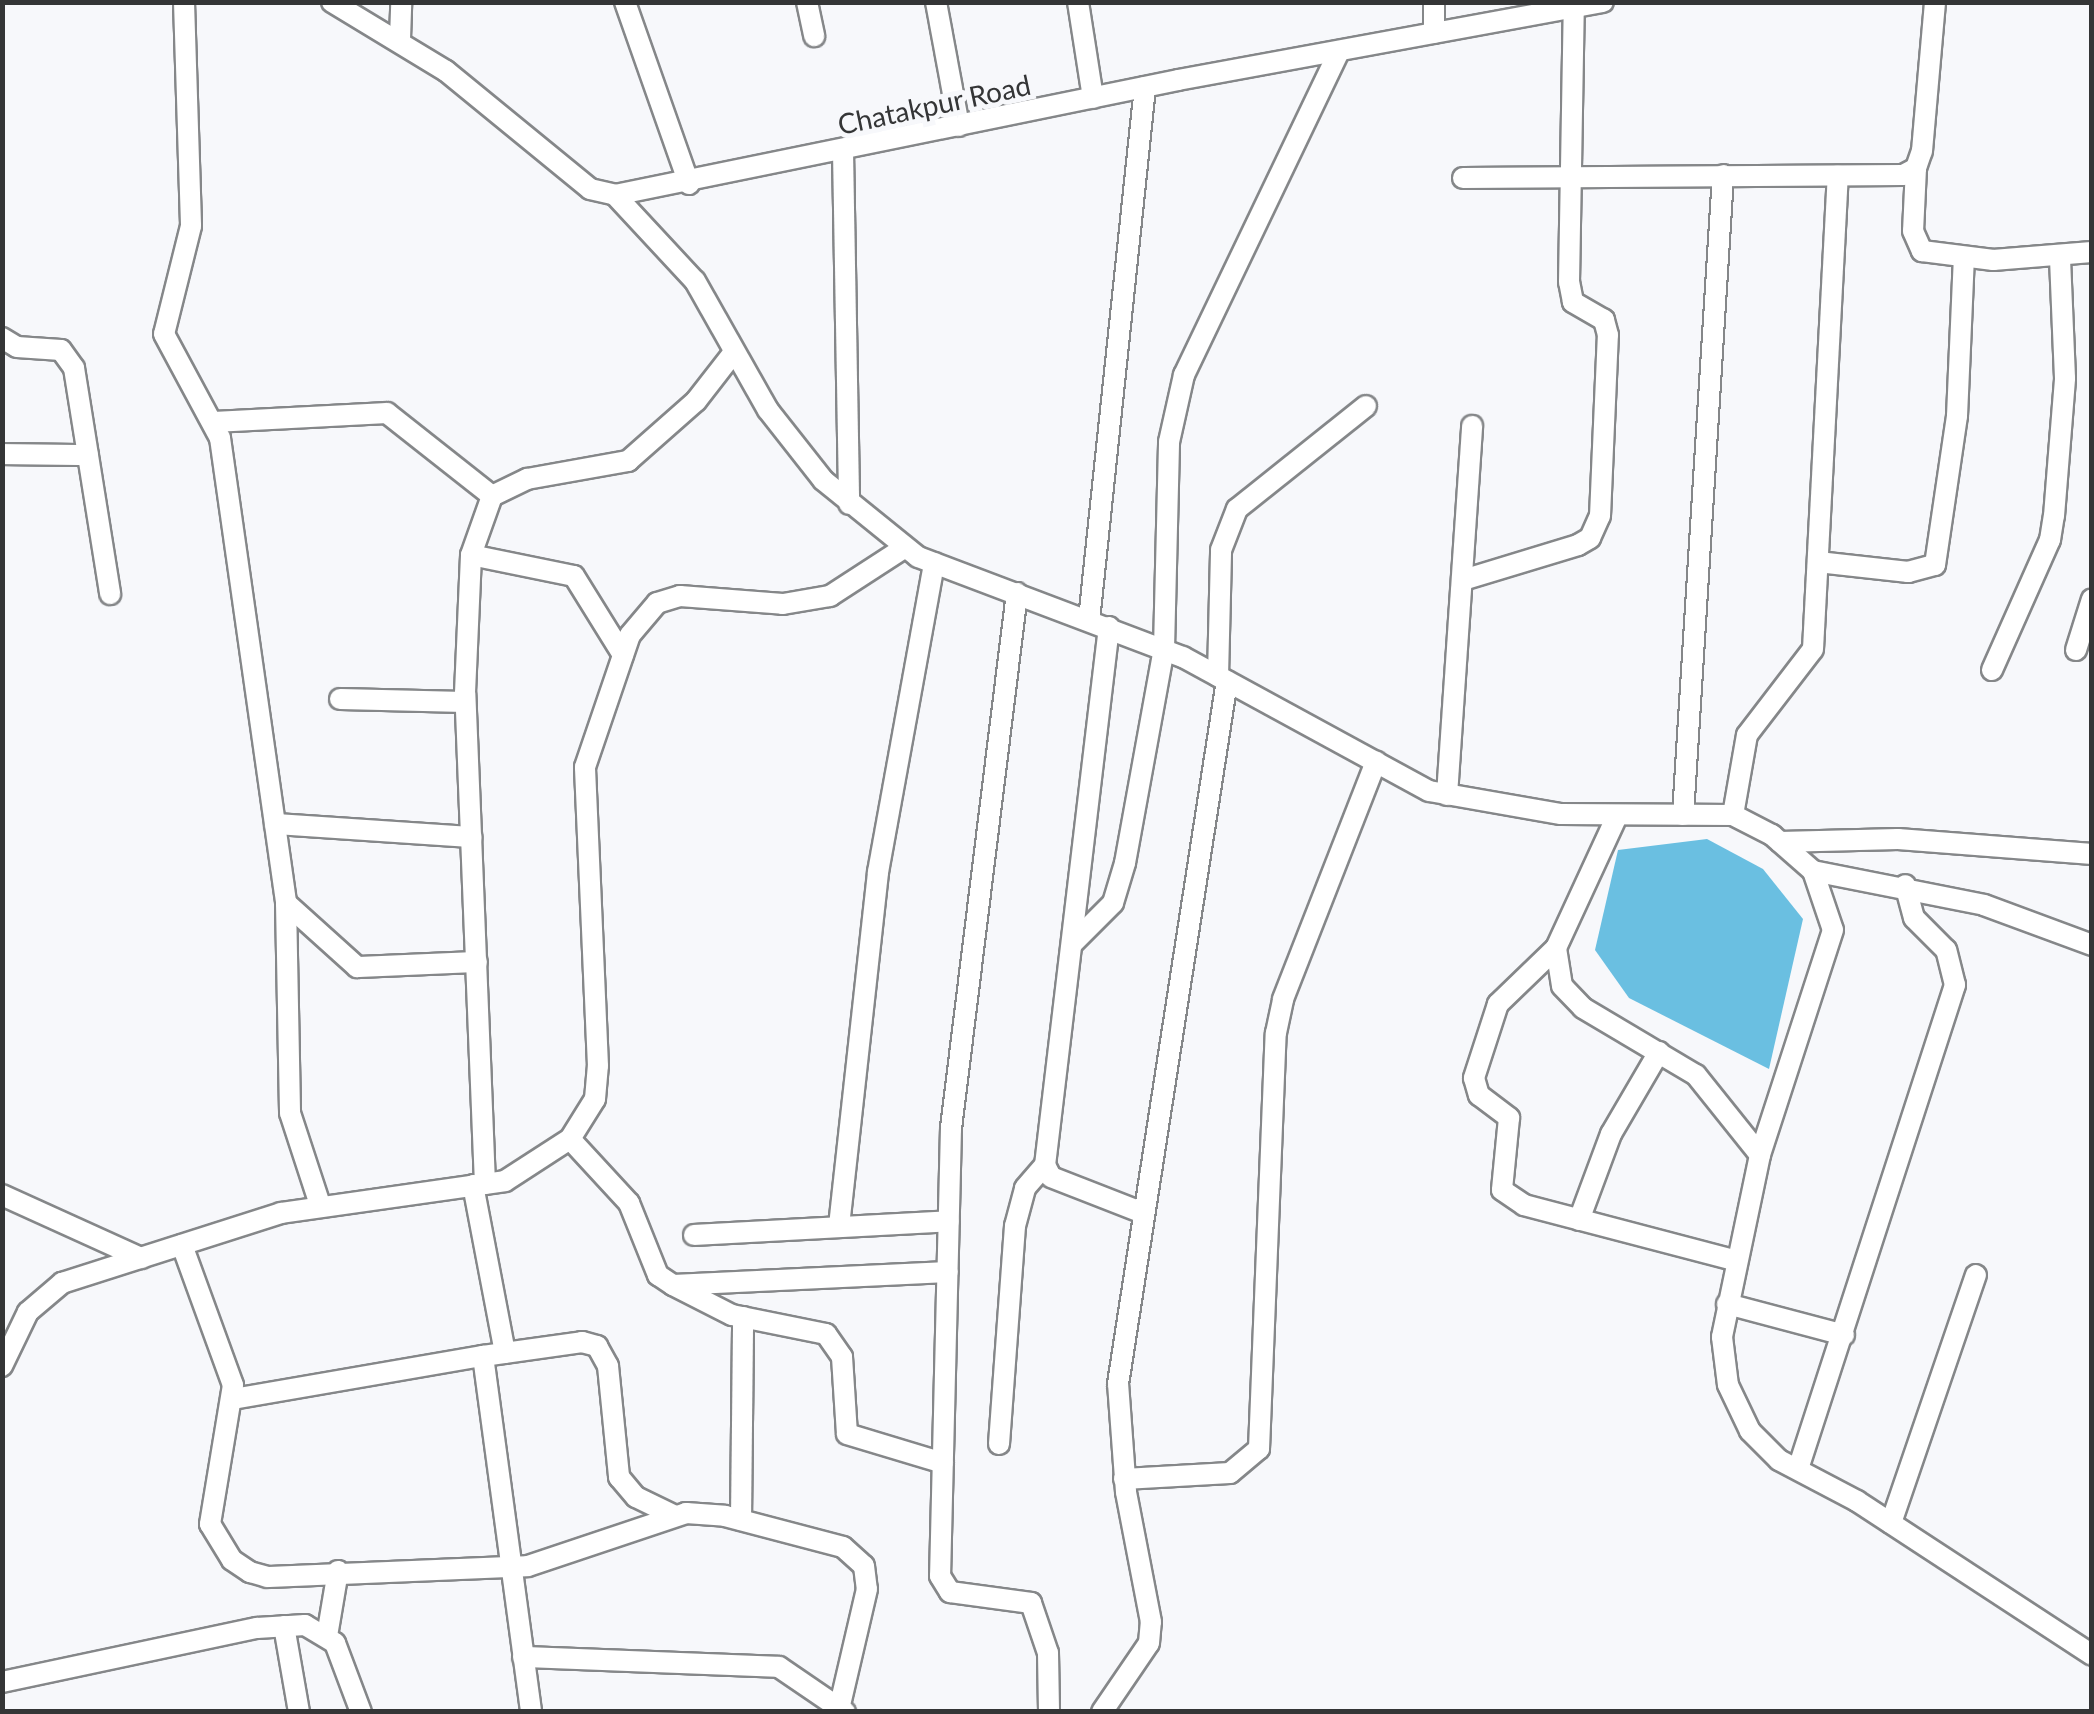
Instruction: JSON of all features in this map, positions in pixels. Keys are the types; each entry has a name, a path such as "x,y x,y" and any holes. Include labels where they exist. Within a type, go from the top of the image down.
{"street":[{"path":"184,2 190,226 164,334 214,422 286,903 290,1113 320,1205"},
{"path":"332,2 400,39 590,189 615,195 695,281 784,434 850,504 904,548 934,563 1164,649 1376,762 1447,795 1617,816 1734,815 1780,842 1813,871 1833,930 1760,1155 1728,1304 1723,1359 1739,1412 1762,1446 1891,1523 2092,1655"},
{"path":"400,39 401,2"},
{"path":"624,2 689,184"},
{"path":"807,2 814,36"},
{"path":"936,2 959,126"},
{"path":"1078,2 1093,98"},
{"path":"1434,2 1434,33"},
{"name":"Chatakpur Road","path":"615,195 689,184 1145,87 1603,2"},
{"path":"1935,2 1927,125 1916,168 1915,242 1922,251 1964,258 2060,257 2092,252"},
{"path":"1463,580 1578,545 1590,538 1600,516 1608,335 1604,320 1569,292 1574,8"},
{"path":"1072,944 1113,903 1164,649 1169,442 1177,399 1191,354 1339,51"},
{"path":"1141,1212 1051,1177 1045,1165 1072,944 1145,87"},
{"path":"843,151 850,504"},
{"path":"1463,178 1723,175 1888,179 1916,168"},
{"path":"1683,816 1723,175"},
{"path":"1734,815 1747,735 1813,649 1838,176"},
{"path":"1992,670 2050,540 2054,516 2066,378 2060,257"},
{"path":"1818,562 1908,572 1935,564 1957,416 1964,258"},
{"path":"2,338 68,357 110,594"},
{"path":"504,1352 479,1184 478,962 465,702 470,556 492,496 527,479 628,461 696,401 734,352"},
{"path":"1102,1712 1149,1643 1151,1622 1124,1479 1118,1384 1222,678 1221,550 1236,508 1366,406"},
{"path":"214,422 387,414 492,496"},
{"path":"1447,795 1472,426"},
{"path":"2,454 88,455"},
{"path":"2,1366 10,1334 41,1296 62,1283 320,1205 522,1175 570,1139 595,1100 598,1066 586,767 623,655 644,613 657,602 706,595 805,602 854,584 904,548"},
{"path":"470,556 574,576 623,655"},
{"path":"840,1226 878,872 934,563"},
{"path":"1017,593 952,1128 942,1586 1031,1603 1048,1653 1049,1712"},
{"path":"2076,650 2092,599"},
{"path":"340,699 465,702"},
{"path":"1124,1479 1230,1473 1259,1449 1276,1033 1283,999 1376,762"},
{"path":"1617,816 1556,948 1498,1004 1474,1087 1509,1118 1502,1190 1524,1205 1737,1261"},
{"path":"275,824 472,837"},
{"path":"1780,842 1898,839 2092,854"},
{"path":"1813,871 1905,885 1984,905 2092,945"},
{"path":"1798,1469 1955,985 1946,950 1914,918 1905,885"},
{"path":"286,903 357,966 478,962"},
{"path":"1556,948 1556,970 1572,998 1712,1088 1760,1155"},
{"path":"1580,1220 1612,1134 1659,1052"},
{"path":"570,1139 628,1203 658,1274 673,1285 743,1317 836,1340 847,1434 943,1463"},
{"path":"999,1444 1015,1226 1025,1188 1045,1165"},
{"path":"2,1195 141,1258"},
{"path":"694,1235 949,1221"},
{"path":"182,1245 233,1398 208,1510 216,1538 250,1572 513,1566 560,1558 675,1516 702,1511 843,1548 864,1566 867,1589 842,1710 779,1667 523,1657"},
{"path":"673,1285 948,1272"},
{"path":"1891,1523 1976,1275"},
{"path":"1728,1304 1844,1335"},
{"path":"741,1520 743,1317"},
{"path":"233,1398 504,1352 598,1346 608,1366 619,1477 636,1497 675,1516"},
{"path":"483,1356 531,1712"},
{"path":"338,1571 327,1636 361,1712"},
{"path":"2,1682 284,1626 305,1625 327,1636"},
{"path":"284,1626 299,1712"},
{"path":"808,1712 812,1688"}],"water":[{"path":"1707,839 1763,869 1803,919 1769,1069 1629,998 1595,950 1618,850"}]}
